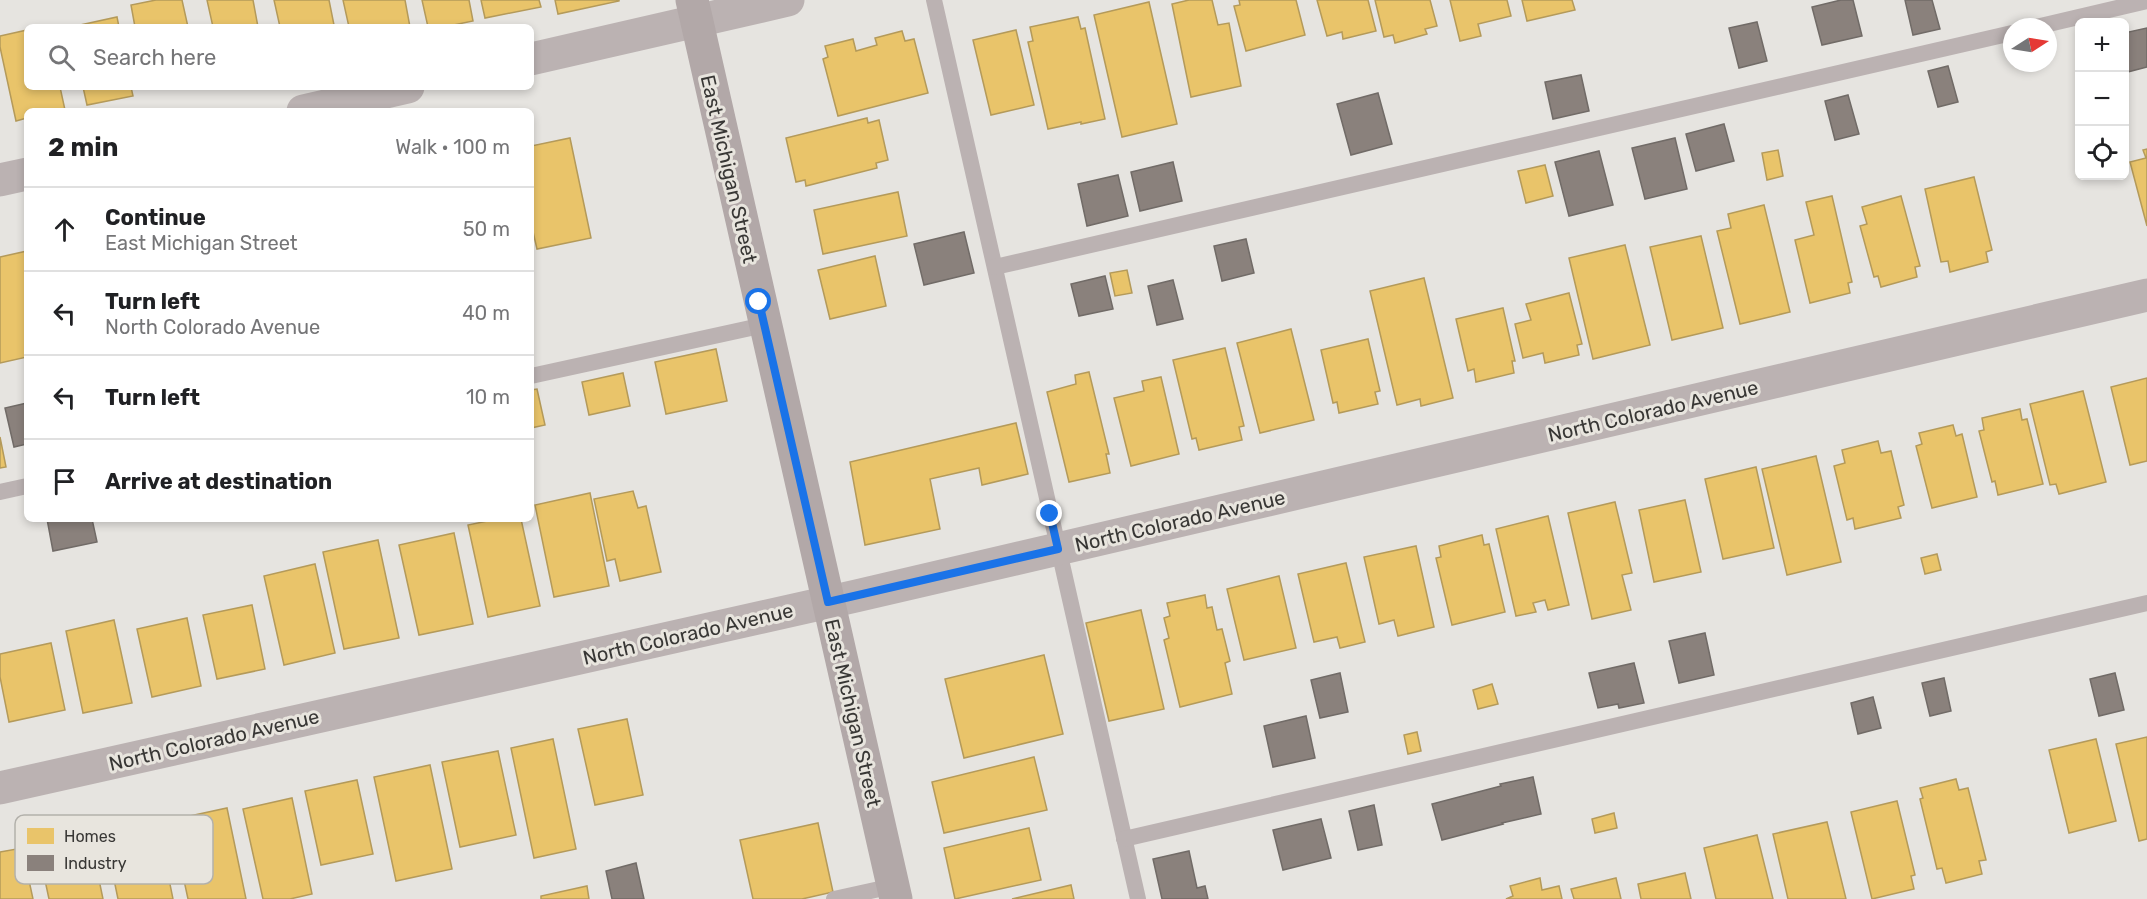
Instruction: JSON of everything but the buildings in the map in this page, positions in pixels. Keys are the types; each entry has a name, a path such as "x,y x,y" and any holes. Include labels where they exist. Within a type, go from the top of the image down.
{"main road":[{"name":"East Michigan Street","path":"694,10 894,892"}],"street":[{"path":"534,58 694,10 788,0"},
{"path":"316,108 395,90"},
{"path":"0,180 24,175"},
{"name":"North Colorado Avenue","path":"0,788 828,602 2147,296"}],"lane":[{"path":"934,0 1138,899"},
{"path":"2057,22 2147,2"},
{"path":"995,267 2003,35"},
{"path":"534,375 764,325"},
{"path":"0,492 24,487"},
{"path":"1124,839 2147,603"},
{"path":"834,899 894,892"}],"route":[{"path":"759,302 828,602 1058,549 1050,514"}]}
